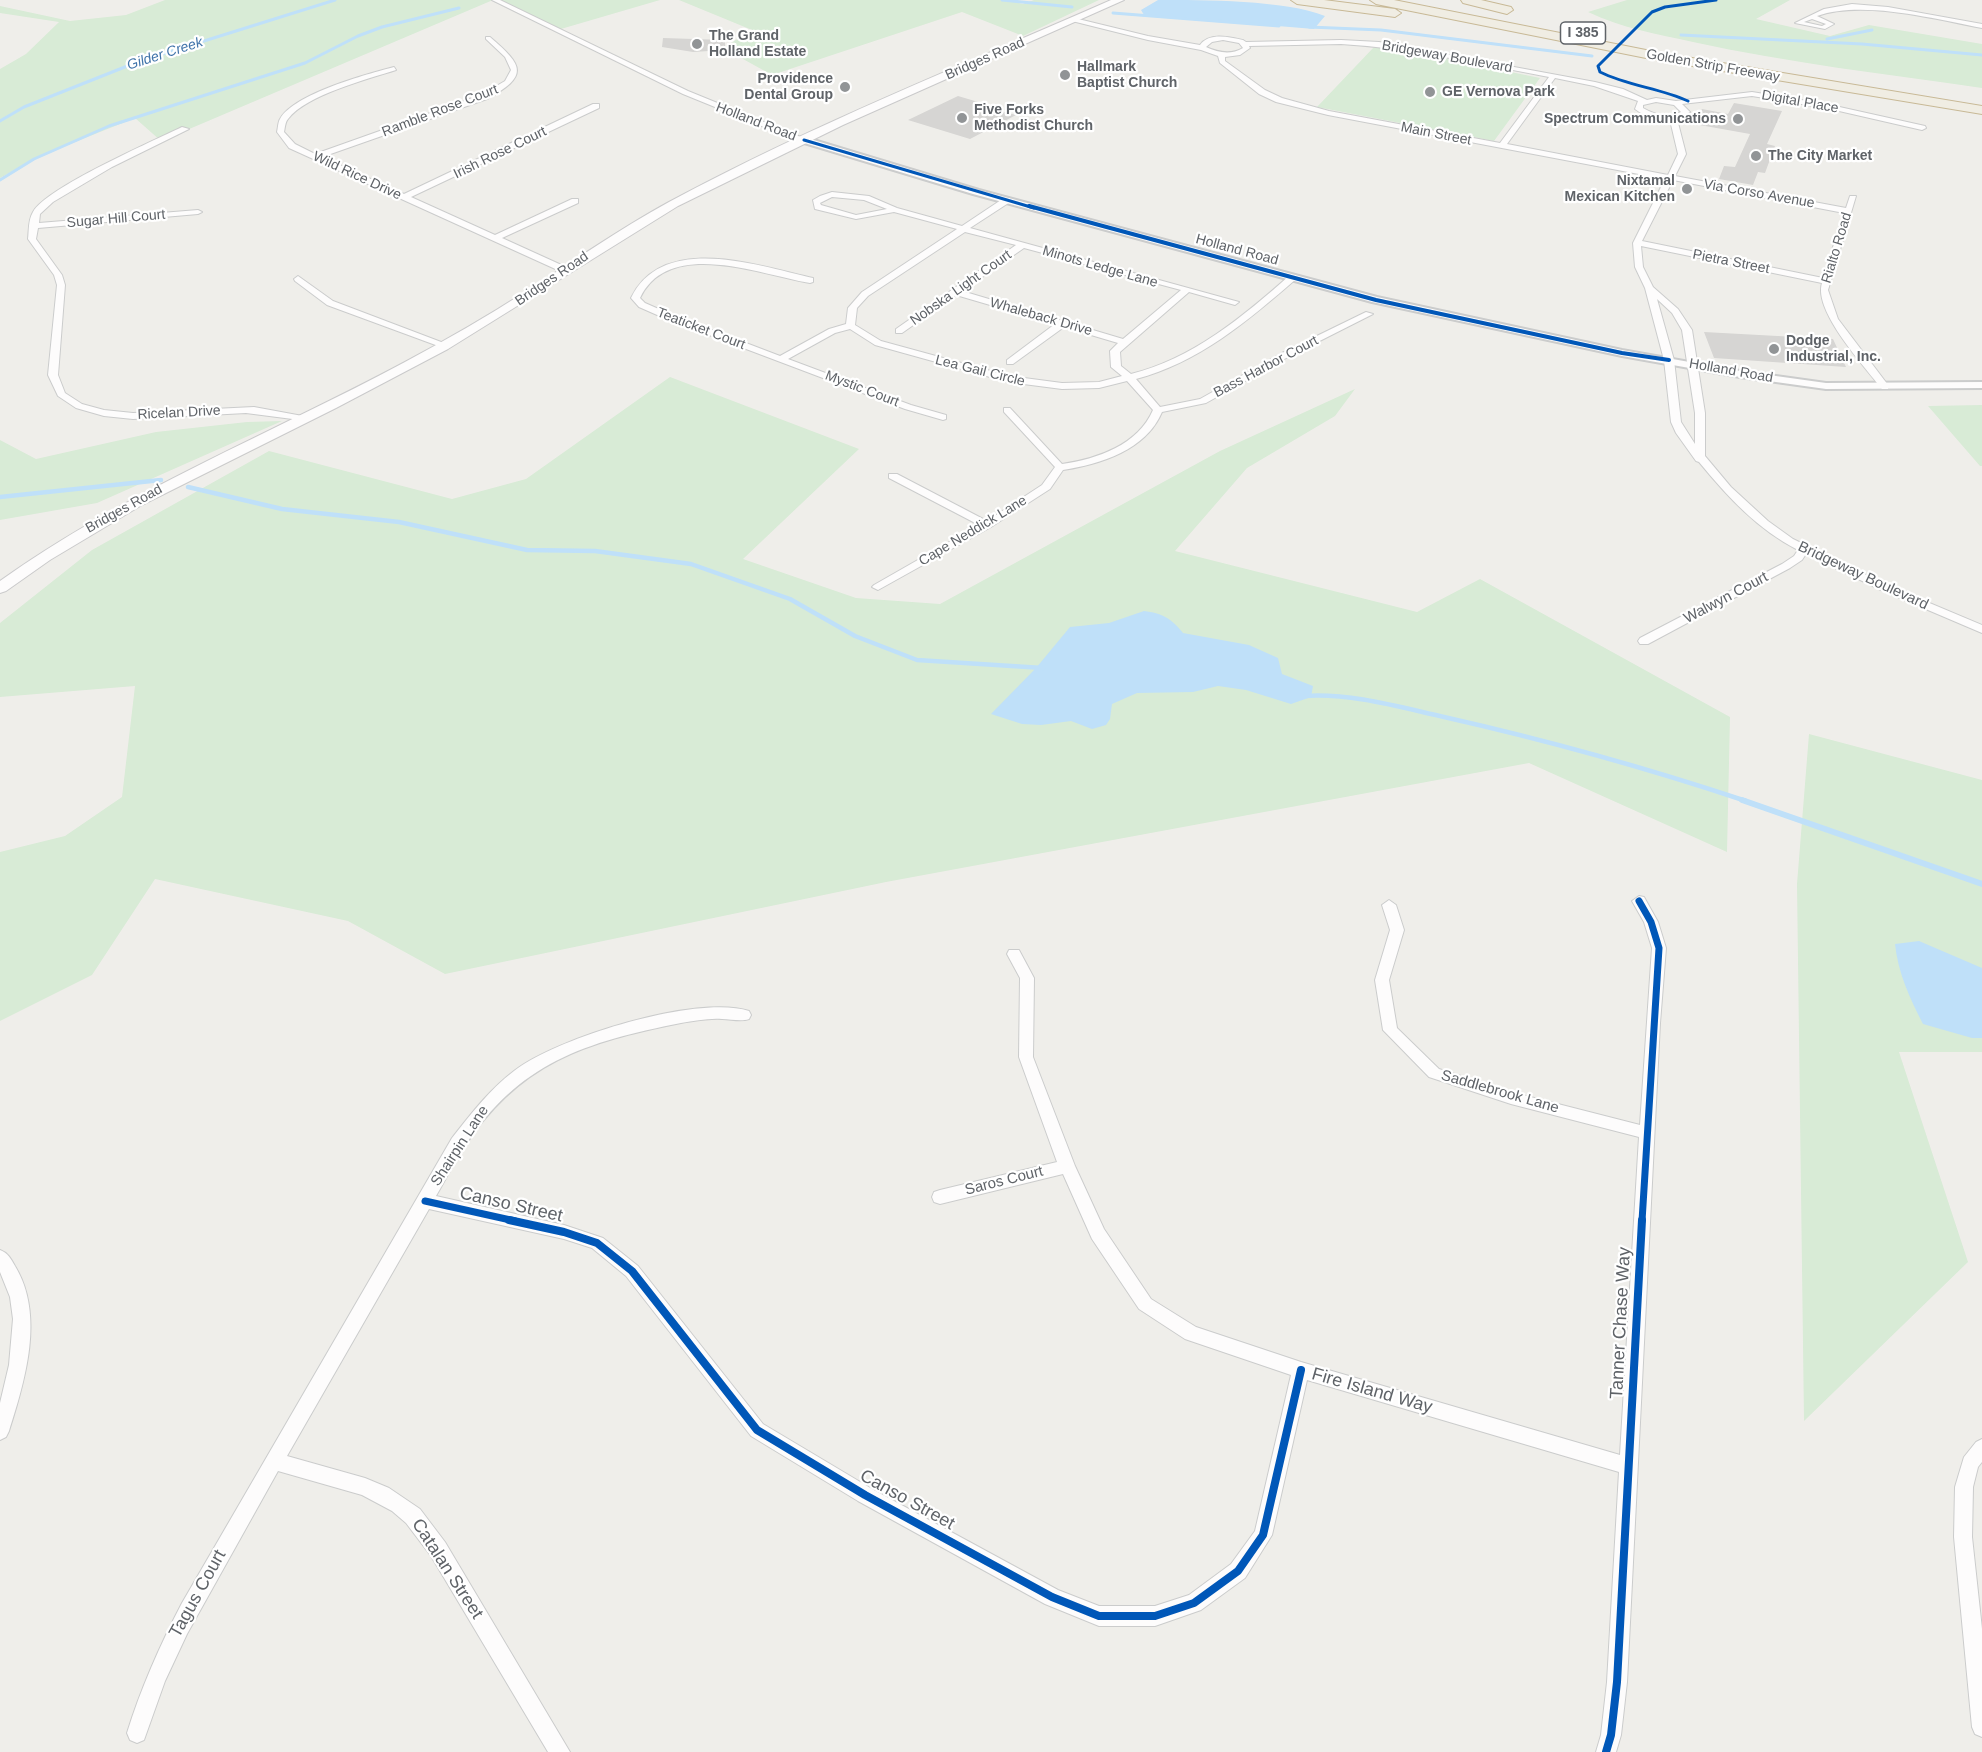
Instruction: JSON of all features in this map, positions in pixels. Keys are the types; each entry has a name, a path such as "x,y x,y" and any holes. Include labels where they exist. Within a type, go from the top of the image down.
{"highway":[{"path":"1297,0 1413,16 1656,56"},
{"name":"Golden Strip Freeway","path":"1376,0 1656,56 1982,110"},
{"name":"Golden Strip Freeway","path":"1416,0 1652,47 1982,101"},
{"path":"1467,0 1521,14"},
{"path":"1609,33 1641,39"},
{"path":"1673,45 1750,64"}],"main road":[{"name":"Bridges Road","path":"0,588 48,554 131,505 305,418 509,308 565,270 676,202 804,140 1119,0"}],"street":[{"name":"Holland Road","path":"495,0 641,74 731,113 804,140 1007,200 1376,300 1622,353 1740,374 1826,386 1982,385"},
{"path":"1811,16 1836,7 1858,3 1979,25 1982,16"},
{"path":"1078,18 1182,36"},
{"path":"1078,18 1148,38 1203,48 1221,54 1243,51 1247,48 1246,44 1228,39 1201,38"},
{"name":"Ramble Rose Court","path":"316,156 484,97 504,86 514,75 515,67 512,59 488,38"},
{"path":"1203,48 1203,44 1210,40"},
{"name":"Bridgeway Boulevard","path":"1246,44 1341,42 1379,44 1595,84 1644,101"},
{"name":"Main Street","path":"1221,54 1222,62 1262,92 1279,100 1328,113 1670,178"},
{"name":"Wild Rice Drive","path":"394,69 320,94 298,105 283,117 280,127 282,138 291,146 565,270"},
{"path":"1501,147 1553,76"},
{"name":"Digital Place","path":"1644,101 1676,103 1752,94 1826,106 1922,128"},
{"path":"1644,101 1638,106 1643,112 1657,117 1673,118 1686,112 1676,103"},
{"name":"Irish Rose Court","path":"404,197 596,106"},
{"path":"1637,243 1682,153 1673,118"},
{"path":"33,226 36,213 50,200 125,156 185,129"},
{"name":"Via Corso Avenue","path":"1670,178 1848,211"},
{"name":"Minots Ledge Lane","path":"894,210 889,206 849,195 828,194 816,202 818,207 856,217 894,210 1235,302"},
{"name":"Rialto Road","path":"1852,198 1824,290 1834,319 1885,387"},
{"path":"781,359 832,332 851,326 850,313 865,294 1007,200"},
{"path":"495,238 575,201"},
{"name":"Sugar Hill Court","path":"33,226 198,212"},
{"name":"Ricelan Drive","path":"33,226 32,239 60,281 52,375 55,385 70,400 96,411 122,416 152,417 249,410 305,418"},
{"name":"Bridgeway Boulevard","path":"1637,243 1639,267 1649,288 1669,360 1676,422 1700,459 1727,489 1764,524 1804,549 1886,588 1982,629"},
{"name":"Pietra Street","path":"1637,243 1825,281"},
{"name":"Nobska Light Court","path":"899,331 1022,245"},
{"name":"Teaticket Court","path":"781,359 667,316 642,305 635,298 640,285 661,271 686,262 708,259 749,265 789,278 810,280"},
{"name":"Lea Gail Circle","path":"851,326 867,338 898,349 1027,383 1084,386 1131,378 1166,366 1233,329 1293,277"},
{"path":"298,279 330,303 444,345"},
{"name":"Bridgeway Boulevard","path":"1649,288 1675,311 1687,330 1700,413 1700,459"},
{"path":"1007,410 1060,467 1079,465 1106,456 1149,431 1156,421 1158,410 1138,390 1131,378 1116,367 1115,351 1186,290"},
{"name":"Whaleback Drive","path":"956,292 1125,342"},
{"name":"Bass Harbor Court","path":"1158,410 1203,401 1285,355 1369,314"},
{"path":"1010,362 1063,323"},
{"name":"Mystic Court","path":"781,359 908,407 943,417"},
{"name":"Cape Neddick Lane","path":"878,587 987,525 1046,487 1060,467"},
{"path":"893,476 987,525"},
{"name":"Walwyn Court","path":"1644,641 1786,566 1798,558 1804,549"},
{"name":"Tanner Chase Way","path":"1606,1752 1611,1735 1617,1682 1659,948 1651,922 1639,901"},
{"name":"Saddlebrook Lane","path":"1389,905 1397,930 1382,980 1390,1030 1434,1073 1511,1098 1647,1132"},
{"name":"Fire Island Way","path":"1014,954 1027,978 1026,1057 1067,1166 1098,1234 1145,1304 1191,1333 1301,1370 1628,1466"},
{"name":"Shairpin Lane","path":"273,1461 458,1143 477,1115 501,1089 540,1060 582,1041 701,1013 744,1015"},
{"name":"Saros Court","path":"940,1197 1067,1166"},
{"name":"Canso Street","path":"425,1201 564,1232 597,1243 632,1271 757,1430 865,1495 1052,1597 1099,1616 1155,1616 1194,1603 1238,1571 1263,1535 1301,1370"},
{"path":"0,1257 9,1268 17,1290 21,1319 20,1352 9,1405 0,1431"},
{"path":"1982,1448 1970,1463 1964,1487 1963,1537 1977,1636 1982,1727"},
{"name":"Tagus Court","path":"137,1733 147,1695 169,1646 273,1461"},
{"name":"Catalan Street","path":"273,1461 359,1485 389,1498 415,1518 438,1549 560,1752"}],"green space":[{"path":"165,0 493,0 161,141 135,118 40,156 0,178 0,69 26,54 59,22 0,13 0,6 70,21 126,15"},
{"path":"495,0 660,0 554,31"},
{"path":"679,0 1006,0 1023,4 1034,0 1099,0 1023,36 962,12 772,75 723,48 752,30"},
{"path":"1627,0 1790,0 1756,19 1830,36 1869,25 1982,44 1982,88 1765,56 1639,30 1588,12"},
{"name":"GE Vernova Park","path":"1374,47 1423,54 1540,78 1494,141 1317,107"},
{"path":"670,377 859,449 743,559 856,598 940,604 1220,451 1355,389 1335,416 1247,468 1175,551 1417,612 1480,579 1730,717 1727,852 1529,763 886,882 445,974 348,921 155,879 92,975 0,1021 0,852 65,836 122,797 135,686 0,697 0,623 92,550 269,451 452,499 526,479"},
{"path":"1982,405 1982,466 1980,466 1928,406"},
{"path":"282,421 97,503 0,520 0,440 36,459 156,432 247,422"},
{"path":"1809,734 1982,780 1982,1052 1899,1052 1968,1262 1804,1421 1797,884"}],"water":[{"path":"1158,0 1267,4 1325,16 1314,29 1144,15 1141,10"},
{"path":"1144,611 1166,617 1183,633 1249,645 1278,658 1282,674 1313,686 1311,697 1291,704 1246,690 1218,686 1193,692 1137,693 1112,704 1110,719 1106,725 1092,729 1071,721 1041,725 1022,724 991,714 1036,668 1070,627 1109,623"},
{"path":"1919,941 1982,968 1982,1038 1972,1038 1923,1024 1905,985 1895,944"}],"building":[{"path":"663,38 725,40 725,50 693,52 662,47"},
{"name":"Five Forks Methodist Church","path":"958,96 1016,115 970,139 908,120"},
{"path":"1734,103 1782,111 1767,144 1775,146 1765,173 1758,172 1753,185 1719,179 1724,166 1735,167 1750,134 1694,124 1702,109 1728,114"},
{"name":"Dodge Industrial, Inc.","path":"1704,332 1833,339 1846,367 1714,358"}],"waterway":[{"name":"Gilder Creek","path":"0,121 24,107 140,61 335,0"},
{"path":"1002,0 1072,7"},
{"path":"0,180 34,159 109,126 305,63 358,36 382,27 459,8"},
{"path":"1113,13 1279,26"},
{"path":"1309,27 1381,30 1592,56"},
{"path":"1827,39 1872,30"},
{"path":"1681,35 1862,44 1982,55"},
{"path":"0,497 161,480"},
{"path":"188,487 282,509 399,522 527,550 595,551 691,564 790,599 855,636 917,660 1043,668"},
{"path":"1305,696 1340,697 1375,702 1482,726 1634,766 1746,801"},
{"path":"1742,800 1982,884"}],"cycle path":[{"path":"1688,101 1666,92 1610,77 1600,72 1598,66 1652,12 1665,7 1716,0"},
{"path":"804,140 976,192 1376,300 1622,353 1669,360"},
{"path":"1606,1752 1611,1735 1617,1682 1659,948 1651,922 1639,901"},
{"path":"425,1201 564,1232 597,1243 632,1271 757,1430 865,1495 1052,1597 1099,1616 1155,1616 1194,1603 1238,1571 1263,1535 1301,1370"}],"place":[{"name":"The Grand Holland Estate","path":"697,44"},
{"name":"Hallmark Baptist Church","path":"1065,75"},
{"name":"Providence Dental Group","path":"845,87"},
{"name":"GE Vernova Park","path":"1430,92"},
{"name":"Five Forks Methodist Church","path":"962,118"},
{"name":"Spectrum Communications","path":"1738,119"},
{"name":"The City Market","path":"1756,156"},
{"name":"Nixtamal Mexican Kitchen","path":"1687,189"},
{"name":"Dodge Industrial, Inc.","path":"1774,349"}]}
